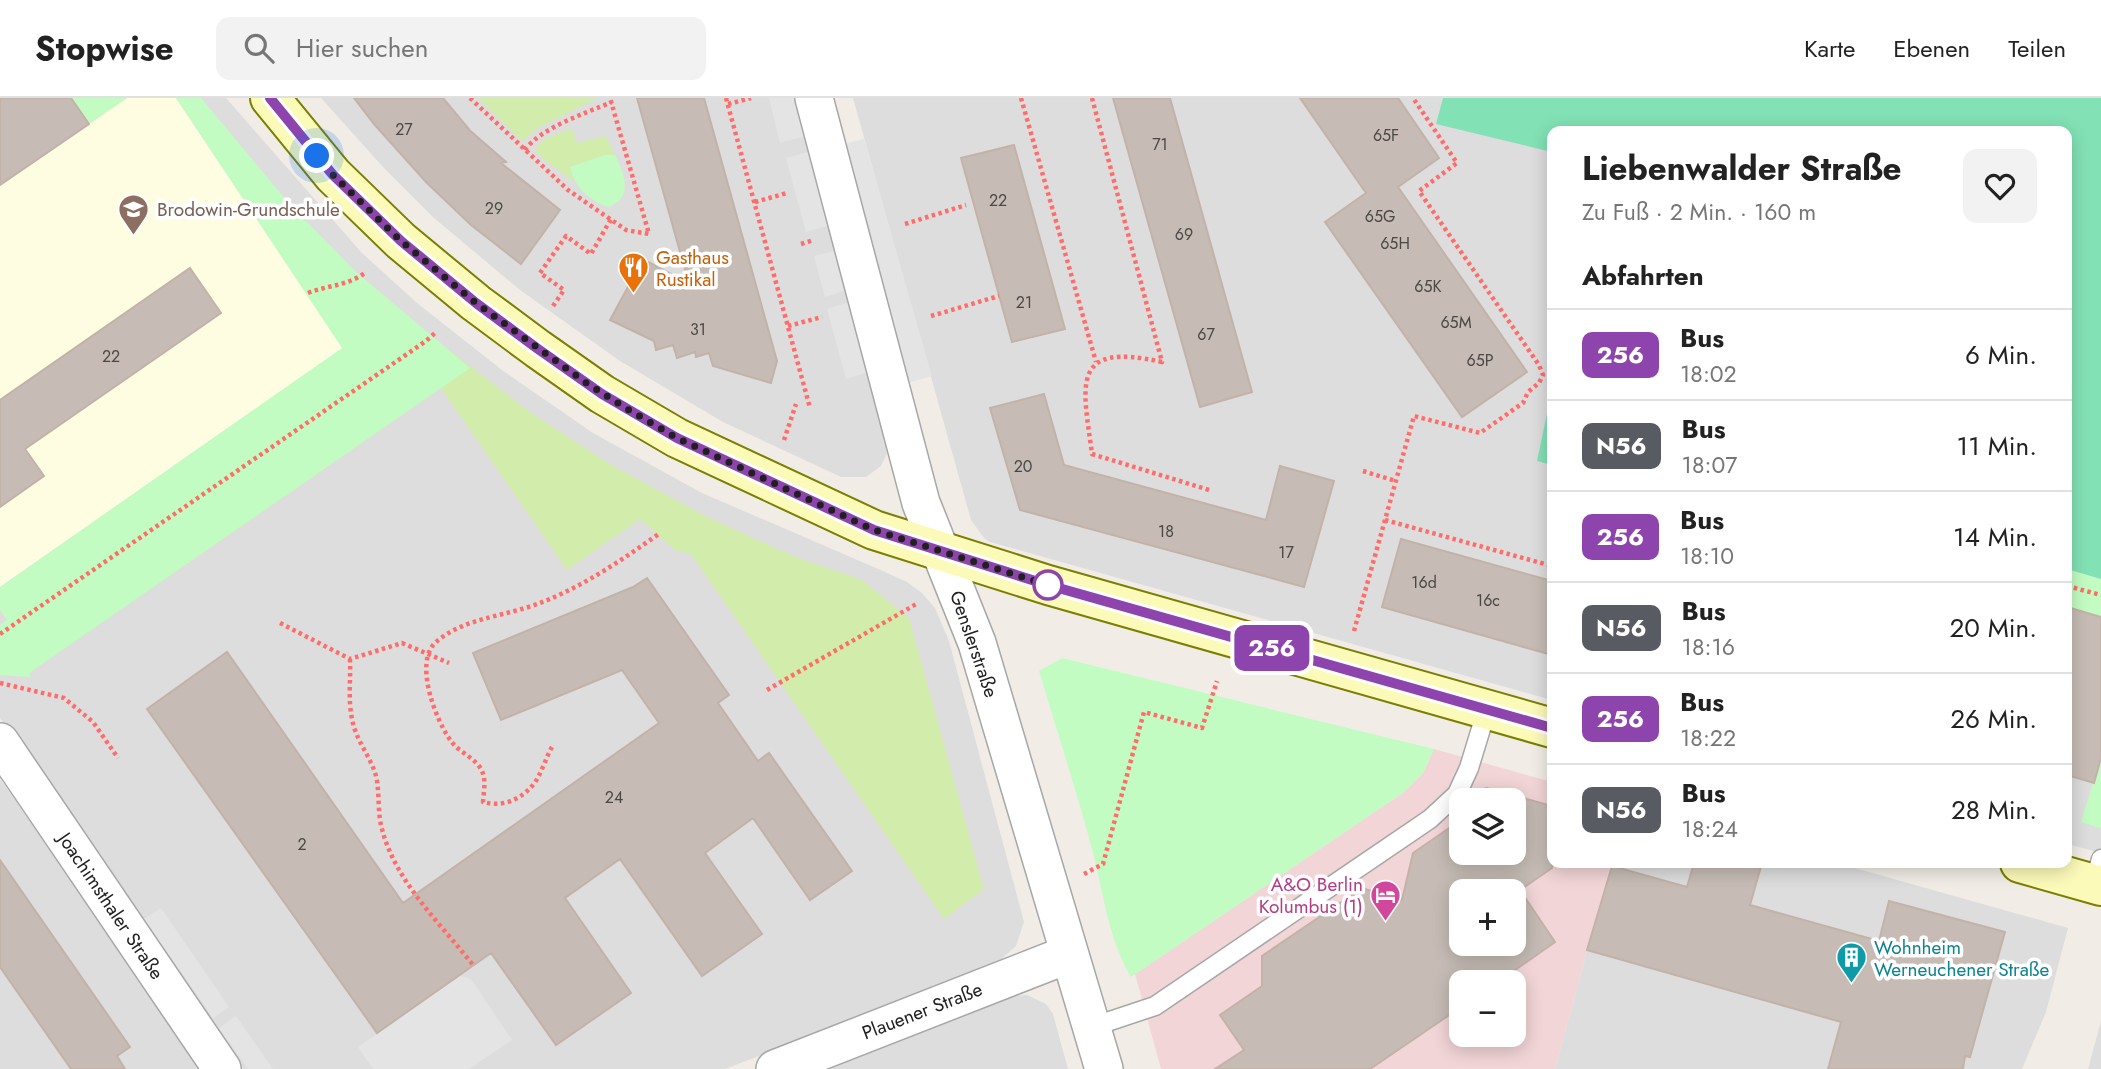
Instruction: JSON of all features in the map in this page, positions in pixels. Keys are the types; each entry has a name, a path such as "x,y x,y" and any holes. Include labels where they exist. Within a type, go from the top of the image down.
{"street":[{"path":"270,98 333,175 401,241 476,303 602,394 677,438 874,530 1048,585 1547,727"},
{"name":"Genslerstraße","path":"814,98 921,503 977,643 1104,1069"},
{"name":"Joachimsthaler Straße","path":"0,742 222,1069"},
{"path":"2050,868 2099,876"},
{"name":"Plauener Straße","path":"775,1069 1069,954"}],"lane":[{"path":"1092,1027 1155,1006 1430,819 1457,794 1469,768 1487,709"}],"path":[{"path":"470,98 525,151 568,190 626,230 649,234 611,100 565,122 529,144 525,151"},
{"path":"726,98 810,408"},
{"path":"728,104 751,98"},
{"path":"1021,98 1096,362"},
{"path":"1092,98 1162,362 1133,355 1114,357 1096,362 1087,373 1084,394 1092,454 1209,490"},
{"path":"1354,631 1414,416 1480,433 1523,403 1528,392 1539,383 1543,375 1539,365 1419,191 1457,163 1413,98"},
{"path":"755,202 787,193"},
{"path":"905,224 966,205"},
{"path":"553,306 564,290 540,273 550,258 566,236 591,254 611,219"},
{"path":"307,293 346,284 366,272"},
{"path":"931,316 999,296"},
{"path":"788,326 822,317"},
{"path":"0,634 426,341 435,332"},
{"path":"784,440 796,404"},
{"path":"1363,471 1396,481"},
{"path":"1384,520 1547,565"},
{"path":"552,747 533,786 510,802 497,806 483,802 485,782 480,767 453,744 440,724 432,701 427,676 431,646 445,635 538,604 572,589 621,562 660,533"},
{"path":"2072,587 2101,595"},
{"path":"767,690 918,603"},
{"path":"280,623 349,659 402,643 449,663"},
{"path":"349,659 349,705 355,730 377,779 381,827 389,851 403,877 473,965"},
{"path":"1084,874 1103,864 1144,712 1202,728 1217,681"},
{"path":"0,683 64,698 93,722 118,758"}],"shaded area":[{"path":"0,98 226,98 362,253 417,303 502,370 593,433 702,493 907,582 922,593 935,608 949,641 1024,922 1016,946 987,968 725,1069 243,1069 0,718"},
{"name":"Brodowin-Grundschule","path":"0,98 89,124 127,98 176,98 343,348 0,587"},
{"path":"321,98 795,98 889,430 888,451 881,466 866,477 841,477 723,422 620,361 520,290 434,218 383,167"},
{"path":"769,98 796,98 806,136 780,143"},
{"path":"853,98 2101,98 2101,853 2072,845 2072,126 1547,126 1547,699 990,542 971,520"},
{"path":"864,139 932,376 908,383 840,145"},
{"path":"811,151 831,225 806,232 786,158"},
{"path":"838,250 850,289 825,297 814,256"},
{"path":"853,301 872,371 846,379 827,309"},
{"path":"1434,749 1547,781 1547,868 1610,868 1555,1069 1161,1069 1135,974 1404,792 1423,773"},
{"path":"0,779 204,1069 0,1069"},
{"path":"1610,868 1855,868 2068,928 2046,1012 2022,1069 1555,1069"},
{"path":"161,908 229,1007 213,1018 144,919"},
{"path":"460,976 471,979 512,1040 469,1069 373,1069 358,1047"},
{"path":"1027,995 1046,1004 1053,1014 1068,1069 830,1069 1014,996"},
{"path":"236,1016 273,1069 248,1069 219,1028"},
{"path":"2101,1021 2101,1069 2088,1069"}],"green space":[{"path":"71,98 127,98 89,124"},
{"path":"176,98 201,98 291,206 356,272 470,368 29,673 31,677 0,675 0,625 7,620 0,610 0,587 342,348"},
{"path":"478,98 597,98 538,128 522,141"},
{"path":"1443,98 2101,98 2101,579 2072,570 2072,126 1547,126 1547,151 1436,124"},
{"path":"572,128 577,143 606,136 615,155 605,155 570,167 574,182 541,157 535,149 545,139"},
{"path":"605,155 615,155 625,184 622,197 609,207 584,192 575,181 570,167"},
{"path":"441,344 534,415 608,463 705,516 793,556 862,580 909,618 984,889 944,919 691,554 675,550 640,519 567,570 441,388 29,673 31,677 0,675 0,644"},
{"path":"1547,414 1547,464 1537,461"},
{"path":"2072,570 2101,579 2101,617 2072,608"},
{"path":"1062,658 1434,749 1423,773 1404,792 1131,977 1112,932 1087,830 1039,671"},
{"path":"2101,758 2101,828 2081,822"}],"building":[{"path":"0,98 71,98 89,124 0,185"},
{"path":"354,98 443,98 467,128 506,162 501,163 560,210 521,264 471,225 426,182"},
{"path":"637,98 704,98 777,361 771,383 713,366 709,353 696,357 695,352 677,358 673,345 656,350 654,341 610,320 643,259 689,284"},
{"path":"1113,98 1170,98 1252,392 1200,407"},
{"path":"1300,98 1398,98 1439,158 1398,187 1527,372 1462,417 1325,222 1366,193"},
{"path":"1014,145 1065,329 1012,342 961,158"},
{"path":"190,268 221,313 25,449 44,476 0,507 0,400"},
{"path":"1044,394 1064,465 1266,520 1280,466 1334,481 1304,587 1020,510 990,408"},
{"path":"1401,539 1547,580 1547,654 1382,607"},
{"path":"647,578 729,695 718,703 758,761 769,753 852,871 810,900 753,818 705,853 762,934 702,976 620,859 565,898 631,993 556,1045 491,953 377,1033 147,709 227,652 403,903 659,723 622,670 501,720 473,653 633,587"},
{"path":"2072,608 2101,617 2101,758 2094,783 2072,776"},
{"name":"A&O Berlin Kolumbus (1)","path":"1526,799 1547,805 1547,868 1552,868 1526,886 1526,879 1449,879 1449,956 1526,956 1526,899 1555,942 1515,970 1449,970 1449,1015 1370,1069 1215,1069 1244,1050 1220,1015 1262,986 1262,956 1362,888 1402,900 1413,853 1449,828 1449,865 1526,865"},
{"path":"0,860 130,1047 117,1056 125,1069 71,1069 0,967"},
{"name":"Wohnheim Werneuchener Straße","path":"1611,868 1687,887 1693,868 1761,868 1750,905 1879,941 1889,901 2005,932 1970,1057 1965,1056 1963,1069 1828,1069 1841,1022 1587,950"}],"bus line":[{"name":"256","path":"270,98 333,175 401,241 476,303 538,349 602,394 677,438 874,530 996,570 1547,727"}],"place":[{"name":"Brodowin-Grundschule","path":"134,236"},
{"name":"Gasthaus Rustikal","path":"633,295"},
{"name":"A&O Berlin Kolumbus (1)","path":"1386,922"},
{"name":"Wohnheim Werneuchener Straße","path":"1851,985"}],"route":[{"path":"317,156 401,241 476,303 624,407 677,438 874,530 1048,585"}]}
